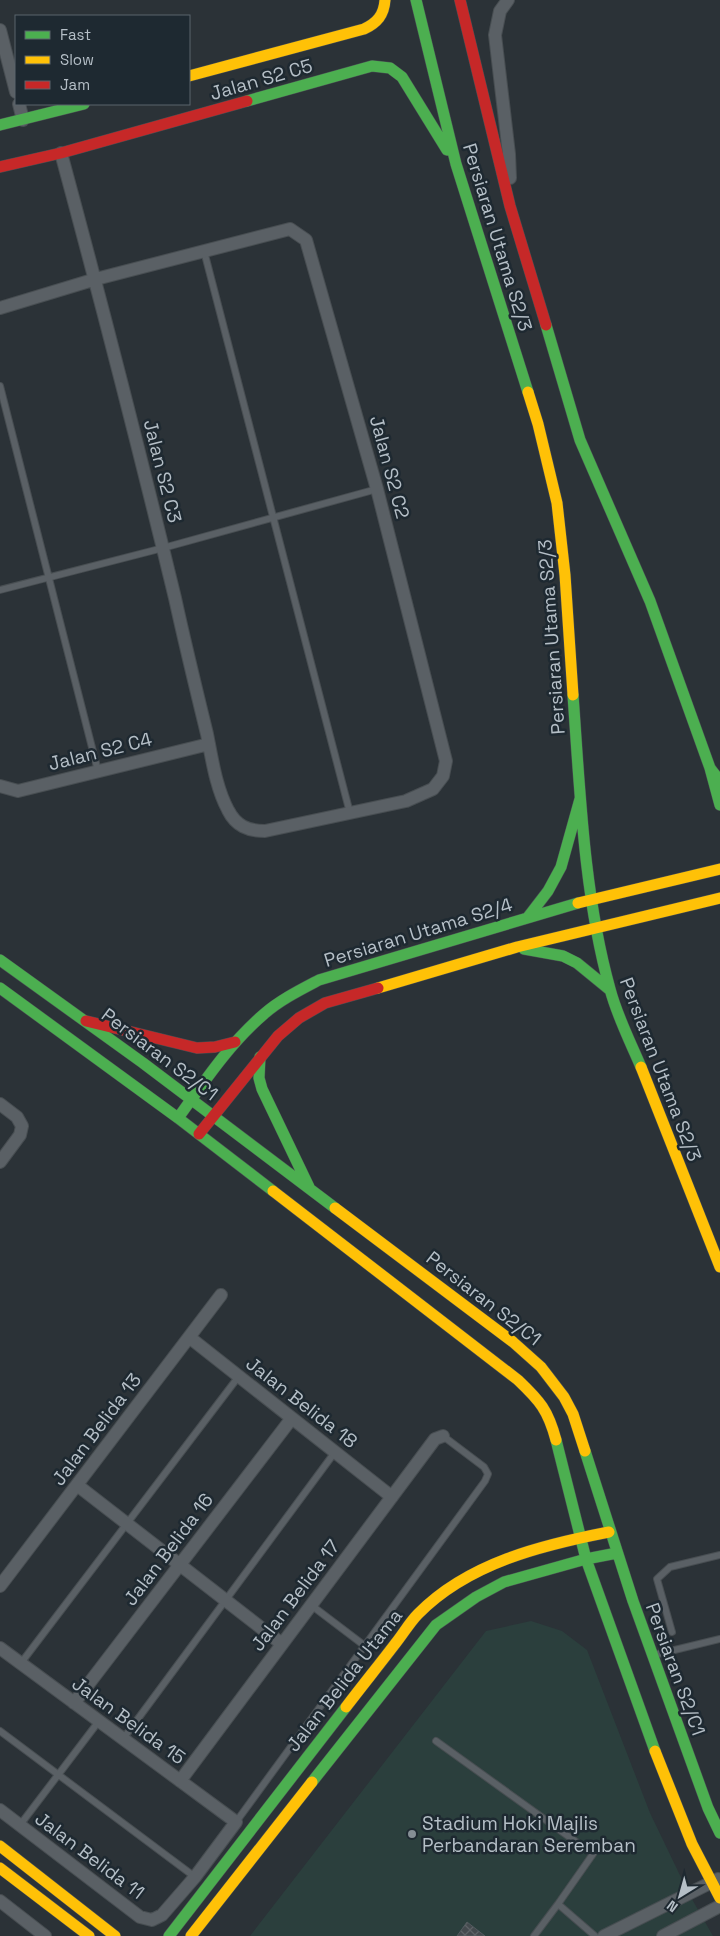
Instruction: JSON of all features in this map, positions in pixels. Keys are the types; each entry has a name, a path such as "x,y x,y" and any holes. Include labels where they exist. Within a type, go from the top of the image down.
{"main road":[{"name":"Jalan S2 C5","path":"190,76 364,29 374,24 383,16 385,0"},
{"name":"Persiaran Utama S2/3","path":"416,0 456,164 538,424 557,503 565,575 580,799 591,900 610,990 720,1267"},
{"name":"Persiaran Utama S2/3","path":"460,0 510,206 580,440 650,601 710,768 720,804"},
{"name":"Jalan S2 C5","path":"0,167 61,153 372,66 390,68 402,77 456,164"},
{"path":"0,125 80,105"},
{"path":"710,768 720,781"},
{"path":"528,917 548,891 561,867 580,799"},
{"name":"Persiaran Utama S2/4","path":"178,1118 236,1042 263,1015 296,991 319,980 528,917 720,869"},
{"path":"199,1134 260,1057 285,1030 299,1018 325,1003 596,927 720,898"},
{"path":"517,948 563,956 577,963 610,990"},
{"name":"Persiaran S2/C1","path":"0,960 86,1021 309,1187 501,1332 546,1371 567,1400 573,1414 610,1532 653,1656 708,1808 720,1833"},
{"path":"0,988 199,1134 518,1380 545,1408 554,1430 586,1559 673,1799 692,1844 716,1880 720,1898"},
{"path":"86,1021 197,1048 214,1047 236,1042"},
{"path":"260,1057 259,1078 262,1089 309,1187"},
{"name":"Jalan Belida Utama","path":"169,1936 418,1614 463,1580 497,1562 581,1537 610,1532"},
{"name":"Jalan Belida Utama","path":"191,1936 436,1625 476,1597 504,1582 586,1559 617,1553"},
{"path":"0,1846 115,1936"},
{"path":"0,1868 89,1936"}],"street":[{"path":"508,0 500,11 495,35 509,154 510,206"},
{"path":"0,30 15,88"},
{"path":"19,105 23,120"},
{"name":"Jalan S2 C3","path":"61,153 96,279 223,800"},
{"name":"Jalan S2 C2","path":"0,308 96,279 290,229 306,240 378,489 446,761 443,776 432,789 406,802 265,831 250,831 237,823 223,800"},
{"name":"Jalan S2 C4","path":"0,786 18,790 209,744"},
{"path":"0,1104 17,1117 22,1126 20,1135 0,1162"},
{"name":"Jalan Belida 13","path":"0,1586 222,1295"},
{"name":"Jalan Belida 18","path":"189,1337 392,1497"},
{"name":"Jalan Belida 16","path":"74,1703 292,1418"},
{"name":"Jalan Belida 17","path":"180,1781 435,1439 443,1436"},
{"path":"77,1485 282,1644"},
{"name":"Jalan Belida 15","path":"0,1648 236,1822"},
{"name":"Jalan Belida 11","path":"0,1810 140,1917 152,1920 162,1915 236,1822"},
{"path":"604,1936 621,1932 716,1880"},
{"path":"0,1901 45,1936"},
{"path":"663,1936 720,1906"}],"lane":[{"path":"204,250 350,813"},
{"path":"0,386 98,771"},
{"path":"0,590 163,548 378,489"},
{"path":"21,1663 239,1376"},
{"path":"236,1822 485,1481 488,1474 484,1467 443,1436"},
{"path":"123,1739 335,1452"},
{"path":"672,1632 657,1579 670,1567 720,1555"},
{"path":"311,1605 365,1646"},
{"path":"653,1656 720,1639"},
{"path":"20,1825 98,1721"},
{"path":"0,1730 194,1877"},
{"path":"436,1741 593,1854 534,1936"},
{"path":"558,1904 595,1936"}],"green space":[{"path":"531,1621 562,1631 587,1650 650,1813 689,1894 713,1936 250,1936 486,1631"}],"building":[{"path":"467,1922 485,1936 457,1936"}],"traffic: fast":[{"path":"416,0 456,164 528,392"},
{"path":"247,101 372,66 390,68 402,77 447,150"},
{"path":"0,125 80,105"},
{"path":"546,325 580,440 650,601 710,768 720,805"},
{"path":"573,695 584,844 594,917 601,954 613,999 641,1067"},
{"path":"710,768 720,781"},
{"path":"528,917 548,891 561,867 580,799"},
{"path":"178,1118 218,1064 251,1026 277,1004 319,980 578,903"},
{"path":"524,949 563,956 577,963 610,990"},
{"path":"0,960 143,1063 335,1208"},
{"path":"0,988 178,1118 273,1191"},
{"path":"260,1057 259,1078 262,1089 309,1187"},
{"path":"556,1440 586,1559 655,1751"},
{"path":"585,1451 633,1601 708,1808 720,1833"},
{"path":"312,1782 436,1625 476,1597 504,1582 586,1559 617,1553"},
{"path":"169,1936 346,1707"}],"traffic: slow":[{"path":"190,76 364,29 379,18 385,0"},
{"path":"528,392 538,424 557,503 565,575 573,695"},
{"path":"578,903 720,869"},
{"path":"378,988 517,947 720,898"},
{"path":"641,1067 720,1267"},
{"path":"273,1191 518,1380 532,1394 546,1413 556,1440"},
{"path":"335,1208 513,1342 541,1367 564,1397 573,1414 585,1451"},
{"path":"346,1707 415,1617 438,1596 483,1569 507,1559 558,1543 609,1532"},
{"path":"655,1751 692,1844 720,1898"},
{"path":"191,1936 312,1782"},
{"path":"0,1846 115,1936"},
{"path":"0,1868 89,1936"}],"traffic: jam":[{"path":"460,0 510,206 546,325"},
{"path":"0,167 61,153 247,101"},
{"path":"199,1134 278,1036 299,1018 325,1003 378,988"},
{"path":"86,1021 197,1048 215,1047 235,1042"}],"place":[{"name":"Stadium Hoki Majlis Perbandaran Seremban","path":"412,1834"}]}
